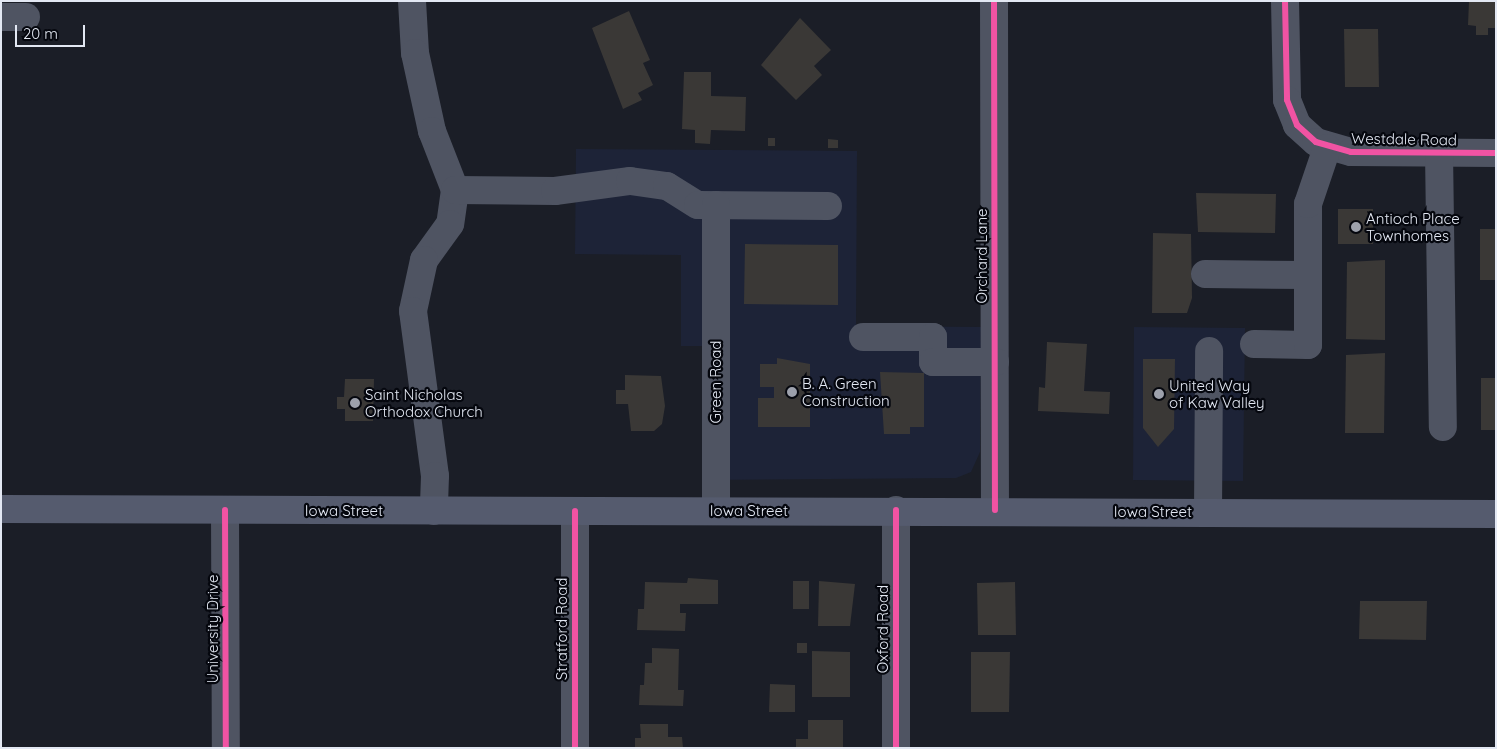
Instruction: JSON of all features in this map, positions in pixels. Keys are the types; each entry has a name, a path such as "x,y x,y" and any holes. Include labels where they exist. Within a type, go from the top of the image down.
{"highway":[{"name":"Iowa Street","path":"1,509 434,512 995,510 1496,514"}],"street":[{"path":"412,1 415,53 432,131 455,190 450,224 424,260 413,311 435,476 434,512"},
{"name":"Orchard Lane","path":"994,1 995,510"},
{"path":"1254,344 1308,345 1310,188 1327,148 1297,125 1287,100 1285,1"},
{"name":"Westdale Road","path":"1327,148 1496,152"},
{"path":"1439,152 1443,427"},
{"path":"455,190 555,191 630,181 667,186 698,205 828,206"},
{"name":"Green Road","path":"716,206 716,511"},
{"path":"1205,274 1308,275"},
{"path":"863,337 933,337 933,362 995,362"},
{"path":"1208,512 1209,351"},
{"name":"University Drive","path":"225,510 226,748"},
{"name":"Oxford Road","path":"896,510 896,748"},
{"name":"Stratford Road","path":"574,511 575,748"}],"shaded area":[{"path":"576,149 857,151 856,326 981,327 980,452 971,472 956,478 703,480 703,346 681,346 681,255 575,254"},
{"path":"1134,327 1245,328 1243,481 1133,480"}],"building":[{"path":"1469,1 1496,1 1496,28 1488,28 1488,35 1476,35 1476,26 1468,25"},
{"path":"629,11 650,60 643,63 653,85 638,93 642,100 623,109 592,28"},
{"path":"800,18 831,50 814,66 822,75 796,100 761,65"},
{"path":"1344,29 1378,29 1379,87 1345,87"},
{"path":"684,72 711,72 711,96 746,97 745,131 711,130 710,144 695,143 695,130 682,129"},
{"path":"768,138 775,138 775,146 768,146"},
{"path":"828,139 838,140 838,148 828,148"},
{"path":"1196,193 1276,194 1275,233 1198,232"},
{"name":"Antioch Place Townhomes","path":"1338,209 1373,209 1373,244 1338,244"},
{"path":"1480,229 1496,229 1496,280 1480,280"},
{"path":"1153,233 1191,234 1192,298 1187,313 1152,313"},
{"path":"745,244 838,245 838,305 744,304"},
{"path":"1385,260 1385,340 1346,339 1347,262"},
{"path":"1047,342 1087,344 1084,391 1110,392 1109,414 1038,411 1039,387 1045,388"},
{"path":"1385,353 1384,433 1345,433 1346,355"},
{"name":"B. A. Green Construction","path":"777,358 810,364 810,427 758,427 758,398 774,398 774,387 760,387 760,364 777,364"},
{"name":"United Way of Kaw Valley","path":"1143,359 1175,359 1174,429 1158,447 1143,428"},
{"path":"880,372 924,373 924,427 910,427 910,434 884,434"},
{"path":"625,375 661,376 665,406 662,424 654,431 631,431 628,404 616,404 616,390 625,390"},
{"path":"1481,378 1496,378 1496,430 1481,430"},
{"name":"Saint Nicholas Orthodox Church","path":"345,379 374,379 373,421 345,421 345,409 337,409 337,397 344,397"},
{"path":"688,578 718,580 718,604 680,604 680,613 686,613 685,631 637,630 638,609 644,609 645,582 687,583"},
{"path":"793,581 809,581 809,609 793,609"},
{"path":"819,581 855,584 850,626 818,626"},
{"path":"1015,582 1016,635 978,635 977,583"},
{"path":"1360,601 1427,601 1426,640 1359,639"},
{"path":"797,643 807,643 807,653 797,653"},
{"path":"652,648 679,649 678,690 684,690 683,706 639,705 640,685 644,685 645,663 652,663"},
{"path":"812,651 850,652 850,697 812,697"},
{"path":"971,652 1010,652 1009,712 971,712"},
{"path":"770,684 795,685 795,712 769,712"},
{"path":"808,720 843,720 843,748 796,748 796,739 808,739"},
{"path":"640,724 668,724 668,737 682,737 683,748 635,748 635,738 641,738"}],"cycle path":[{"path":"994,1 995,510"},
{"path":"1285,1 1287,100 1297,125 1316,142 1351,152 1496,153"},
{"path":"225,510 226,748"},
{"path":"896,510 896,748"},
{"path":"575,511 575,748"}],"place":[{"name":"Antioch Place Townhomes","path":"1356,227"},
{"name":"B. A. Green Construction","path":"792,392"},
{"name":"United Way of Kaw Valley","path":"1159,394"},
{"name":"Saint Nicholas Orthodox Church","path":"355,403"}]}
